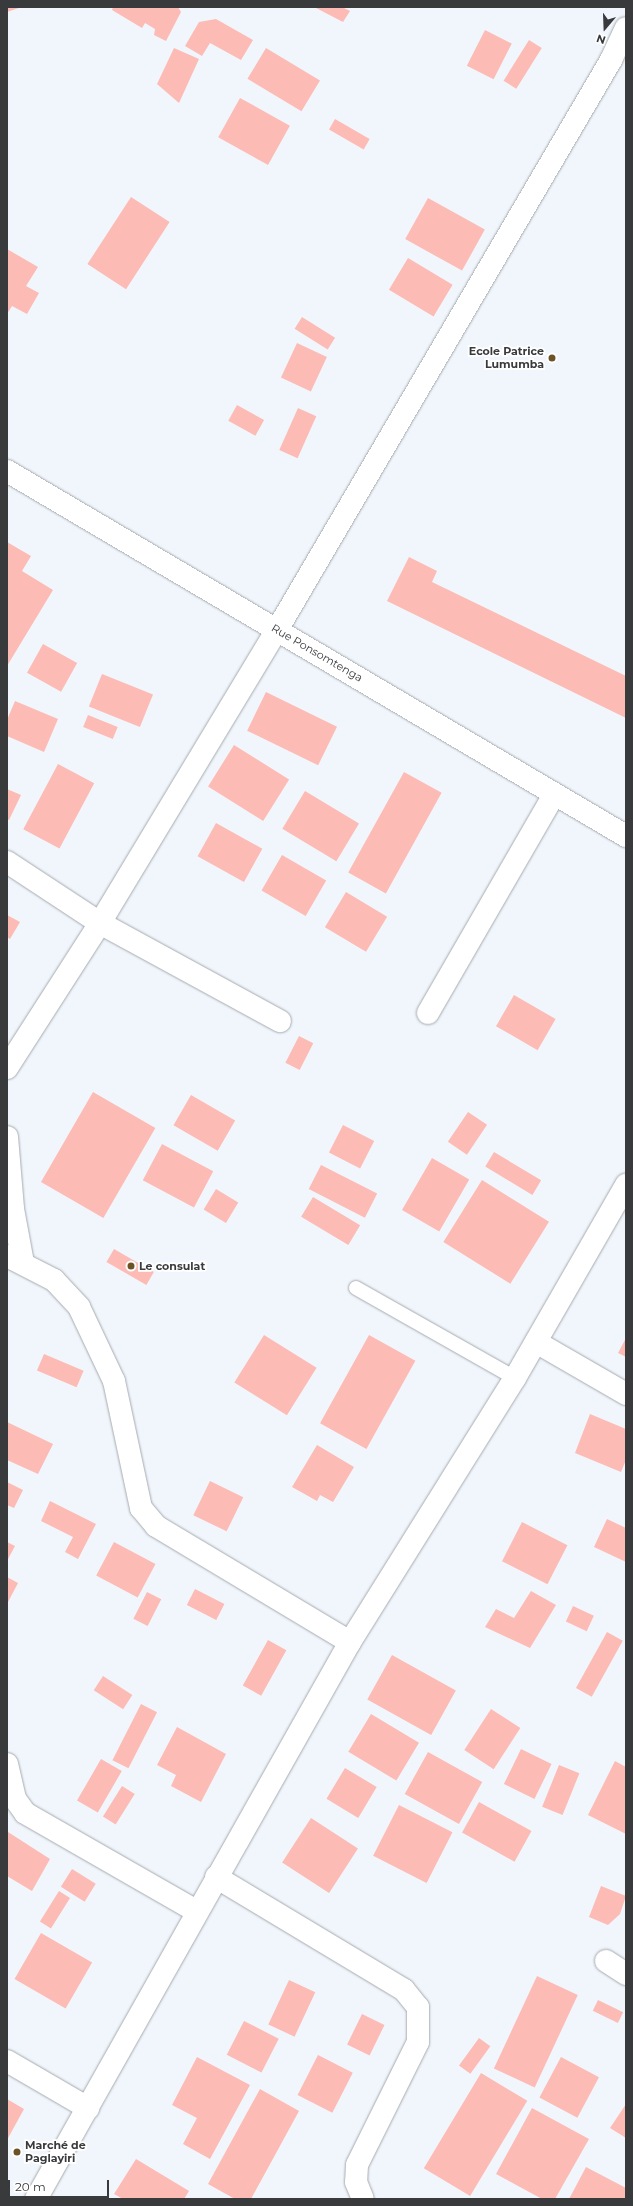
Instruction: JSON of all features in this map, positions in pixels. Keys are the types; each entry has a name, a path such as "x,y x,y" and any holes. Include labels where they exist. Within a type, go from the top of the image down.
{"street":[{"path":"7,1068 100,923 619,65 626,28"},
{"name":"Rue Ponsomtenga","path":"7,471 554,795 626,836"},
{"path":"428,1013 554,795"},
{"path":"7,862 100,923 280,1021"},
{"path":"7,1137 13,1209 15,1260 54,1280 79,1307 103,1354 119,1403 141,1508 156,1526 350,1642"},
{"path":"36,2199 88,2108 196,1911 350,1642 515,1378 626,1185"},
{"path":"536,1342 626,1394"},
{"path":"7,1764 15,1799 24,1813 37,1823 196,1911"},
{"path":"216,1877 404,1990 418,2007 418,2042 357,2165 356,2182 363,2199"},
{"path":"606,1961 626,1974"},
{"path":"7,2061 88,2108"}],"lane":[{"path":"356,1288 515,1378"}],"building":[{"path":"7,7 22,7 7,12"},
{"path":"113,7 178,7 181,12 166,41 154,35 155,29 145,23 142,28 112,10"},
{"path":"342,7 350,11 343,22 316,8"},
{"path":"216,19 253,40 241,60 210,43 202,56 185,46 199,22"},
{"path":"485,30 512,44 494,79 467,66"},
{"path":"529,40 542,48 516,89 504,81"},
{"path":"174,48 199,59 179,103 157,84"},
{"path":"266,48 320,80 301,111 247,79"},
{"path":"240,98 290,126 268,165 218,137"},
{"path":"335,119 370,139 364,149 329,129"},
{"path":"131,197 170,222 126,289 87,264"},
{"path":"428,198 485,230 462,271 405,239"},
{"path":"7,249 38,267 26,286 39,293 27,314 12,306 7,314"},
{"path":"408,258 453,285 434,316 389,290"},
{"path":"302,317 335,338 328,350 295,329"},
{"path":"297,343 327,357 311,391 281,377"},
{"path":"237,405 264,420 255,436 228,421"},
{"path":"298,408 316,416 298,458 279,450"},
{"path":"7,542 31,556 22,571 53,590 7,666"},
{"path":"409,557 437,571 432,582 626,676 626,718 387,601"},
{"path":"43,644 77,663 61,692 27,673"},
{"path":"102,674 153,695 140,727 89,706"},
{"path":"266,692 337,727 318,765 247,731"},
{"path":"15,701 58,719 44,752 7,736 7,720"},
{"path":"88,715 118,727 113,739 83,727"},
{"path":"234,745 289,779 263,821 208,787"},
{"path":"58,764 94,783 59,849 23,829"},
{"path":"404,772 442,793 386,893 348,873"},
{"path":"7,789 21,795 9,820 7,819"},
{"path":"305,791 359,823 336,861 282,829"},
{"path":"216,823 262,849 244,882 198,856"},
{"path":"282,855 326,880 306,916 262,891"},
{"path":"346,892 387,917 366,952 325,927"},
{"path":"7,915 20,922 10,939 7,937"},
{"path":"514,995 556,1019 538,1050 496,1026"},
{"path":"299,1036 313,1043 300,1070 285,1063"},
{"path":"93,1092 155,1128 103,1218 41,1182"},
{"path":"191,1095 235,1120 218,1151 174,1125"},
{"path":"468,1112 487,1125 467,1155 448,1142"},
{"path":"343,1125 374,1141 360,1169 329,1153"},
{"path":"162,1144 213,1171 194,1207 143,1180"},
{"path":"494,1152 541,1180 532,1195 485,1167"},
{"path":"432,1158 469,1180 439,1231 402,1210"},
{"path":"321,1165 377,1194 365,1218 309,1189"},
{"path":"482,1180 549,1222 510,1284 443,1242"},
{"path":"216,1189 238,1202 226,1223 204,1210"},
{"path":"313,1197 360,1225 348,1245 301,1217"},
{"path":"114,1249 154,1272 146,1285 106,1262"},
{"path":"264,1335 317,1368 287,1415 234,1382"},
{"path":"369,1335 415,1361 366,1449 320,1423"},
{"path":"626,1338 626,1357 618,1353"},
{"path":"44,1354 84,1371 77,1387 37,1371"},
{"path":"590,1414 626,1429 626,1460 621,1472 575,1453"},
{"path":"7,1422 53,1444 38,1474 7,1460"},
{"path":"317,1445 354,1467 333,1502 320,1495 317,1501 292,1487"},
{"path":"210,1481 243,1497 227,1531 193,1515"},
{"path":"7,1482 23,1490 14,1508 7,1505"},
{"path":"50,1501 96,1524 78,1559 65,1552 73,1537 41,1521"},
{"path":"607,1519 626,1528 626,1562 594,1547"},
{"path":"522,1522 567,1545 547,1584 502,1561"},
{"path":"7,1542 15,1546 7,1561"},
{"path":"114,1542 155,1564 138,1598 96,1576"},
{"path":"7,1577 18,1583 7,1604"},
{"path":"195,1589 224,1604 216,1620 187,1605"},
{"path":"531,1591 556,1605 530,1648 485,1627 496,1609 514,1618"},
{"path":"147,1592 161,1599 148,1626 133,1619"},
{"path":"573,1606 594,1616 587,1631 566,1621"},
{"path":"607,1632 623,1641 592,1697 576,1688"},
{"path":"268,1640 286,1650 261,1696 243,1685"},
{"path":"392,1655 456,1690 431,1735 367,1700"},
{"path":"103,1676 132,1695 123,1709 94,1690"},
{"path":"141,1704 157,1712 128,1768 112,1760"},
{"path":"491,1709 520,1728 494,1769 464,1750"},
{"path":"371,1714 419,1743 396,1781 348,1752"},
{"path":"177,1727 226,1754 201,1802 171,1786 176,1775 157,1765"},
{"path":"521,1749 552,1764 534,1799 504,1784"},
{"path":"428,1752 482,1782 459,1824 405,1794"},
{"path":"101,1759 122,1771 98,1813 77,1801"},
{"path":"615,1761 626,1767 626,1834 588,1815"},
{"path":"559,1765 579,1773 563,1815 542,1807"},
{"path":"345,1768 377,1787 358,1818 326,1799"},
{"path":"122,1786 135,1794 116,1824 103,1817"},
{"path":"479,1802 531,1831 515,1862 462,1833"},
{"path":"399,1805 452,1832 427,1883 373,1856"},
{"path":"311,1818 358,1848 329,1893 282,1862"},
{"path":"8,1832 50,1859 32,1891 7,1876"},
{"path":"72,1869 96,1884 85,1902 61,1887"},
{"path":"601,1886 626,1896 620,1914 608,1925 589,1917"},
{"path":"59,1891 70,1898 51,1928 40,1922"},
{"path":"41,1933 92,1962 66,2008 14,1979"},
{"path":"537,1976 578,1995 535,2087 494,2068"},
{"path":"289,1980 315,1992 295,2037 268,2024"},
{"path":"598,2000 623,2012 618,2023 593,2011"},
{"path":"362,2014 384,2025 370,2056 347,2045"},
{"path":"244,2021 279,2039 261,2073 227,2055"},
{"path":"479,2038 490,2046 470,2074 459,2066"},
{"path":"318,2055 353,2073 332,2113 298,2095"},
{"path":"197,2057 250,2085 210,2159 183,2144 197,2118 172,2105"},
{"path":"561,2057 599,2077 577,2118 539,2098"},
{"path":"481,2073 527,2101 470,2196 424,2168"},
{"path":"260,2089 299,2111 251,2199 235,2199 208,2184"},
{"path":"7,2099 24,2109 7,2140"},
{"path":"626,2104 626,2138 610,2128"},
{"path":"532,2108 589,2139 555,2199 542,2199 496,2174"},
{"path":"136,2159 189,2191 184,2199 123,2199 114,2194"},
{"path":"586,2167 626,2188 626,2199 569,2199"}],"place":[{"name":"Ecole Patrice Lumumba","path":"552,358"},
{"name":"Le consulat","path":"131,1266"},
{"name":"Marché de Paglayiri","path":"17,2152"}]}
